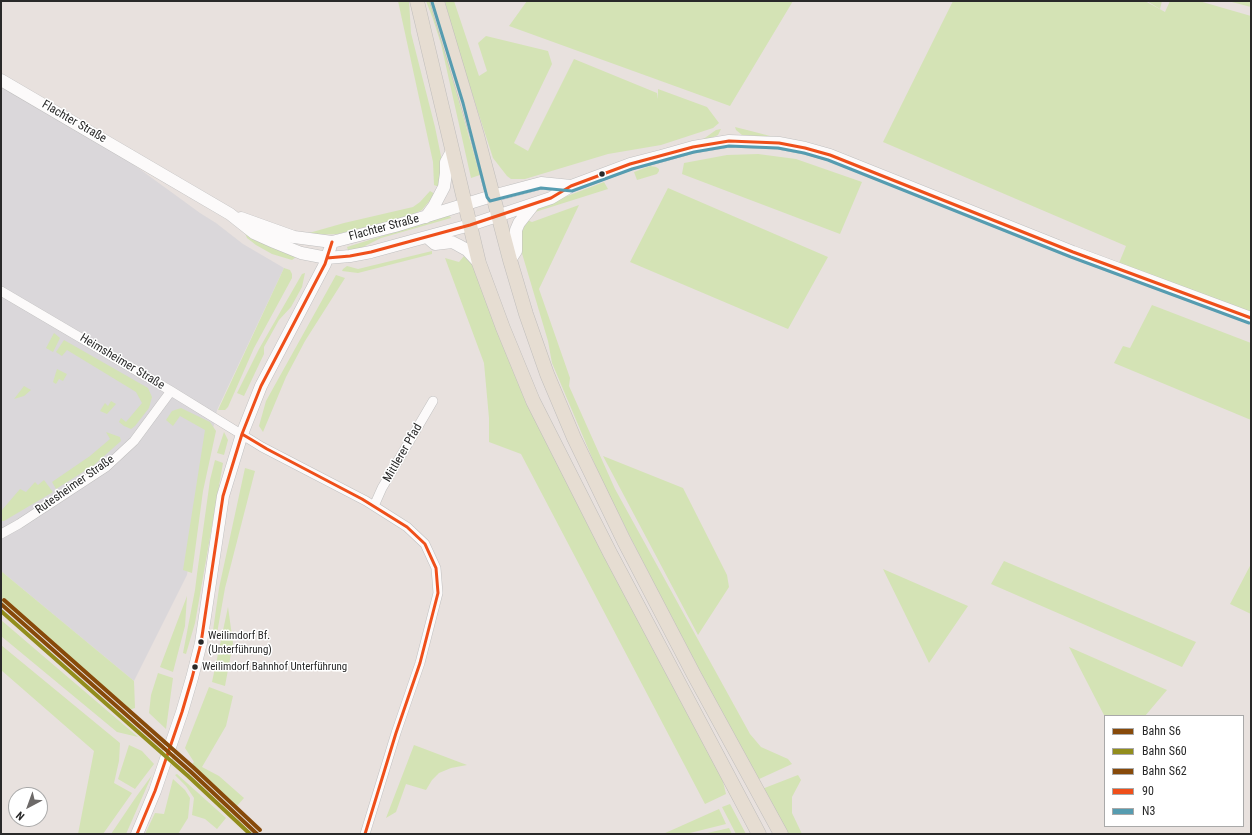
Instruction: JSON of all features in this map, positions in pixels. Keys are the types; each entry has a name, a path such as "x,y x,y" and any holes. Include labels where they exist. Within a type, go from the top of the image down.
{"main road":[{"path":"417,1 470,225 480,263 503,328 533,401 610,553 759,834"},
{"path":"437,1 468,102 492,196 526,314 540,355 574,438 686,661 780,834"},
{"name":"Flachter Straße","path":"1,80 230,214 254,233 301,252 327,258 371,252 470,225 551,198 571,186 630,164 693,147 729,142 779,143 806,148 830,155 1073,252 1251,318"},
{"path":"426,217 434,206 444,187 446,162 452,151"},
{"name":"Flachter Straße","path":"230,214 278,232 332,242 426,217 492,196 541,183 571,186"},
{"path":"510,260 516,251 515,238 519,223 535,203"},
{"path":"427,237 435,244 452,242 467,250 480,263"},
{"path":"137,834 155,791 192,678 201,643 223,496 242,434 261,386 327,258 332,242"}],"street":[{"name":"Heimsheimer Straße","path":"1,291 172,391 242,434"},
{"name":"Rutesheimer Straße","path":"1,534 19,524 58,496 106,467 134,441 172,391"},
{"name":"Mittlerer Pfad","path":"374,506 382,488 433,401"},
{"path":"242,434 374,506 407,527 426,544 436,568 438,593 420,663 396,733 365,834"}],"shaded area":[{"path":"1,80 82,127 243,244 284,268 217,410 196,511 187,575 134,681 1,571"}],"green space":[{"path":"398,1 409,1 411,33 435,127 443,166 439,187 434,185 433,162"},
{"path":"426,1 430,1 480,175 471,178 441,44"},
{"path":"445,1 454,1 479,76 487,71 478,43 486,36 548,51 552,64 514,143 528,151 574,59 657,93 658,99 658,89 707,107 719,123 713,128 661,145 608,154 525,179 511,179 493,158 455,41"},
{"path":"527,1 793,1 730,106 509,26"},
{"path":"953,1 1145,1 1165,12 1170,1 1199,1 1251,16 1251,312 1117,268 1126,246 883,142"},
{"path":"1147,1 1162,1 1160,9"},
{"path":"1228,1 1251,1 1251,7"},
{"path":"735,127 774,137 742,135 736,130"},
{"path":"721,129 718,135 702,140 716,130"},
{"path":"758,154 796,159 862,182 840,234 682,174 684,163 727,155"},
{"path":"650,166 659,169 657,174 637,180 634,172"},
{"path":"604,182 608,189 532,213 541,206"},
{"path":"668,188 828,257 788,329 630,262"},
{"path":"430,191 435,194 422,210 409,216 338,234 311,235 309,233 344,223 413,207"},
{"path":"579,205 539,289 570,378 569,386 615,489 750,734 761,747 788,759 792,764 757,780 660,596 601,479 552,363 548,341 521,250 521,233 527,220 532,222"},
{"path":"449,215 451,218 381,238 361,248 348,250 347,247"},
{"path":"245,233 296,257 292,260 272,254 247,238"},
{"path":"432,251 432,254 358,273 342,271 347,266 358,269"},
{"path":"464,256 472,263 720,769 726,794 705,804 521,454 489,442 489,418 484,363 445,258 459,262"},
{"path":"284,268 290,270 292,278 254,348 228,407 225,410 218,410"},
{"path":"305,273 302,287 291,307 279,320 264,347 264,354 244,396 237,393 259,349 302,274"},
{"path":"336,275 345,278 305,341 286,377 263,432 259,426 266,401"},
{"path":"1152,305 1251,343 1251,420 1114,363 1123,346 1130,348"},
{"path":"54,333 60,338 53,352 46,348"},
{"path":"64,340 148,388 152,397 149,408 135,426 131,429 119,422 121,418 126,422 142,403 136,392 67,350 62,356 56,352"},
{"path":"57,369 67,374 63,381 59,379 56,384 53,382"},
{"path":"24,386 31,390 24,396 14,399"},
{"path":"111,401 116,404 107,414 100,411 105,403 108,406"},
{"path":"181,408 210,422 216,431 203,491 192,573 183,570 205,430 180,416 173,426 166,420 172,411"},
{"path":"106,432 120,437 121,441 94,465 56,489 52,482 90,456 110,439"},
{"path":"224,432 228,440 224,455 217,453"},
{"path":"603,456 683,488 727,575 729,587 698,635"},
{"path":"215,460 223,463 195,623 186,654 183,653 195,590 210,480"},
{"path":"245,468 255,471 225,588 216,639 212,638 219,588"},
{"path":"44,480 53,492 4,521 1,521 1,510 20,489 26,492 35,482 38,485"},
{"path":"1004,561 1196,642 1182,667 991,584"},
{"path":"1251,564 1251,614 1230,604"},
{"path":"883,569 968,606 929,663"},
{"path":"1,571 134,681 135,708 129,710 1,601"},
{"path":"187,596 185,626 173,672 160,667"},
{"path":"228,607 233,643 225,686 212,682"},
{"path":"1,620 138,737 117,732 1,636"},
{"path":"1,645 120,743 119,761 114,783 132,793 103,834 78,834 94,751 1,670"},
{"path":"1069,647 1167,690 1146,715 1104,715"},
{"path":"158,673 173,678 166,729 149,713 151,695"},
{"path":"209,687 233,696 226,726 202,767 219,776 244,798 237,806 192,764 194,762 185,748"},
{"path":"129,745 142,751 154,764 135,789 118,779"},
{"path":"414,745 467,765 451,768 439,773 432,780 426,790 406,784 396,812 386,818"},
{"path":"177,774 226,818 217,829 205,819 192,815 194,798 186,786 175,775"},
{"path":"152,775 126,834 111,834 136,797"},
{"path":"798,775 801,780 792,797 792,813 802,834 788,834 762,789"},
{"path":"173,779 185,790 190,798 188,818 178,834 145,834 155,813 164,814"},
{"path":"730,804 746,834 736,834 722,807"},
{"path":"719,809 726,824 686,834 663,834"},
{"path":"729,828 732,834 703,834"}],"rail line":[{"name":"S62","path":"4,600 194,768 260,830"},
{"name":"S6","path":"1,604 191,772 257,834"},
{"name":"S60","path":"1,611 188,776 250,834"}],"transit line":[{"name":"N3","path":"432,2 463,103 487,197 490,201 541,188 572,191 632,169 694,152 729,146 778,148 804,153 828,160 1071,257 1249,323"},
{"name":"90","path":"327,258 371,252 470,225 551,198 571,186 630,164 693,147 729,141 779,143 830,155 1073,252 1251,318"},
{"name":"90","path":"137,834 155,791 192,678 201,643 223,496 242,434 261,386 325,264 332,242"},
{"name":"90","path":"242,434 267,449 362,499 407,527 425,544 436,568 438,593 420,663 396,733 365,834"}],"place":[{"name":"Weilimdorf Bf. (Unterführung)","path":"201,642"},
{"name":"Weilimdorf Bahnhof Unterführung","path":"195,667"}]}
